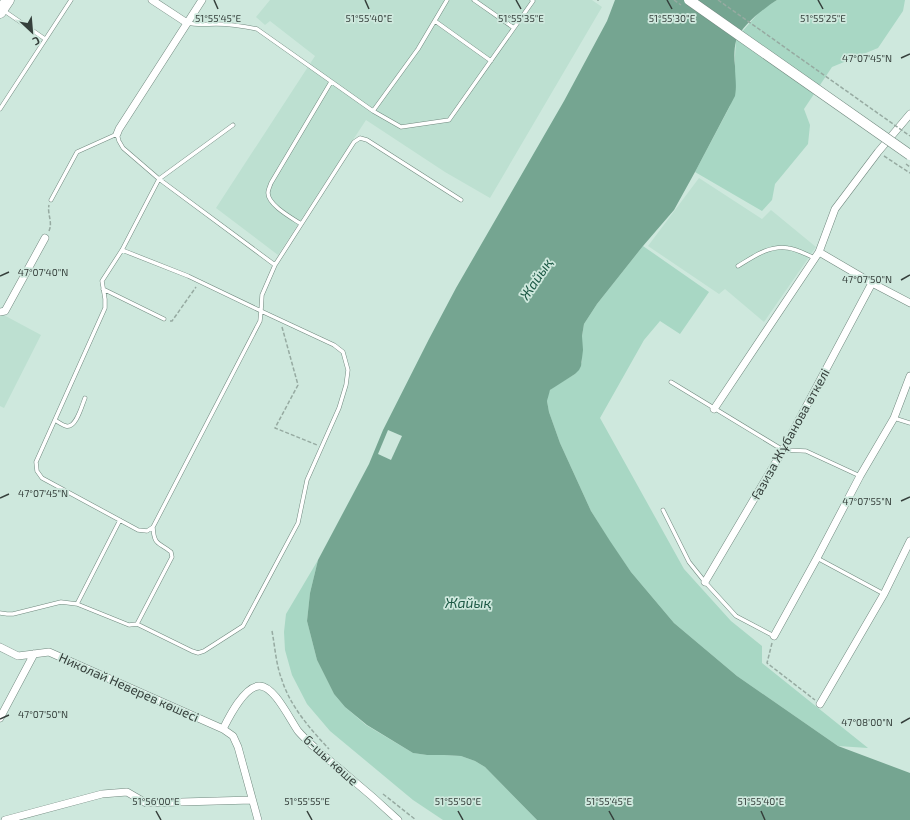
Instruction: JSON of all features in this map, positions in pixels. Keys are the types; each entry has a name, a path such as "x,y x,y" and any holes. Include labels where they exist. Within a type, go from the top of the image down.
{"main road":[{"path":"689,0 910,155"}],"street":[{"path":"152,0 187,23"},
{"path":"117,134 202,0"},
{"path":"714,409 817,255 835,209 878,152 910,114"},
{"path":"0,312 5,311 45,238"},
{"path":"817,255 910,303"},
{"name":"Ғазиза Жұбанова өткелі","path":"705,582 783,450 872,283"},
{"path":"774,636 860,476 894,418 910,376"},
{"path":"820,704 884,594 910,541"},
{"name":"Николай Неверев көшесі","path":"0,647 18,656 48,652 222,729 233,736 238,747 258,820"},
{"path":"0,718 34,654"},
{"name":"6-шы көше","path":"222,729 231,713 246,694 254,688 260,686 265,688 272,692 298,730 314,749 349,776 398,820"},
{"path":"5,820 102,794 127,792 146,803 252,800"}],"lane":[{"path":"0,109 71,0"},
{"path":"373,111 418,49 447,0"},
{"path":"474,0 514,28"},
{"path":"187,23 197,25 214,24 242,26 257,29 373,111 402,127 449,120 533,1 532,0"},
{"path":"3,7 45,39"},
{"path":"435,21 491,60"},
{"path":"301,224 275,205 270,200 268,193 271,183 331,82"},
{"path":"233,125 159,179 122,250 102,280 105,308 36,462 37,471 42,478 138,530 147,531 153,527 260,321 262,295 275,265 354,142 360,138 367,140 460,200"},
{"path":"51,200 77,152 117,134 123,148 159,179 275,265"},
{"path":"738,266 758,253 776,248 788,248 817,255"},
{"path":"0,613 13,614 61,602 77,604 129,625 137,624 198,653 204,651 243,626 298,523 306,480 339,408 346,385 348,370 342,352 334,345 199,282 122,250"},
{"path":"103,289 164,319"},
{"path":"671,382 783,450 806,451 860,476"},
{"path":"55,420 67,427 71,426 75,423 85,398"},
{"path":"894,418 910,423"},
{"path":"663,510 689,562 705,582 736,616 774,636"},
{"path":"77,604 120,520"},
{"path":"137,624 172,557 171,552 158,544 154,536 153,527"},
{"path":"817,558 884,594"}],"path":[{"path":"718,0 910,136"},
{"path":"878,152 910,173"},
{"path":"45,238 50,228 51,219 48,209 51,200"},
{"path":"164,319 172,321 199,282"},
{"path":"280,320 298,385 275,428 322,446"},
{"path":"272,631 282,681 298,711 311,729 331,751"},
{"path":"774,636 767,663 820,704"},
{"path":"383,795 416,820"}],"shaded area":[{"path":"270,0 592,0 602,7 490,198 445,172 366,120 278,255 216,208 315,56 270,21 265,25 256,17"},
{"path":"777,0 905,0 903,11 878,48 832,67 804,109 810,125 808,144 775,184 772,200 762,211 695,172 730,106 735,74 736,41 761,10"},
{"path":"699,178 762,219 771,210 816,247 764,322 725,289 719,294 648,246"},
{"path":"643,246 709,292 680,334 660,321 644,340 600,418 684,569 731,621 762,646 762,663 868,748 838,746 737,676 674,623 631,572 610,542 591,511 560,443 549,412 547,401 548,394 555,386 575,374 582,362 582,336 584,324 597,304"},
{"path":"0,313 41,335 4,408 0,406"},
{"path":"318,560 310,593 307,621 317,660 334,694 345,707 366,725 413,753 461,756 475,761 485,767 537,820 443,820 413,800 330,731 307,704 292,675 285,650 284,632 286,614"}],"water":[{"name":"Жайық","path":"615,0 777,0 748,23 736,41 734,60 736,84 735,96 674,210 597,304 584,324 582,336 583,350 579,370 550,390 547,401 549,412 560,443 591,511 610,541 631,572 674,623 737,676 838,746 910,773 910,820 537,820 485,767 475,761 461,756 413,753 367,725 345,707 334,694 317,660 307,621 310,593 318,560 369,464 383,430 456,288 564,101 607,21"}],"pier":[{"path":"388,430 402,436 391,460 378,454"}]}
